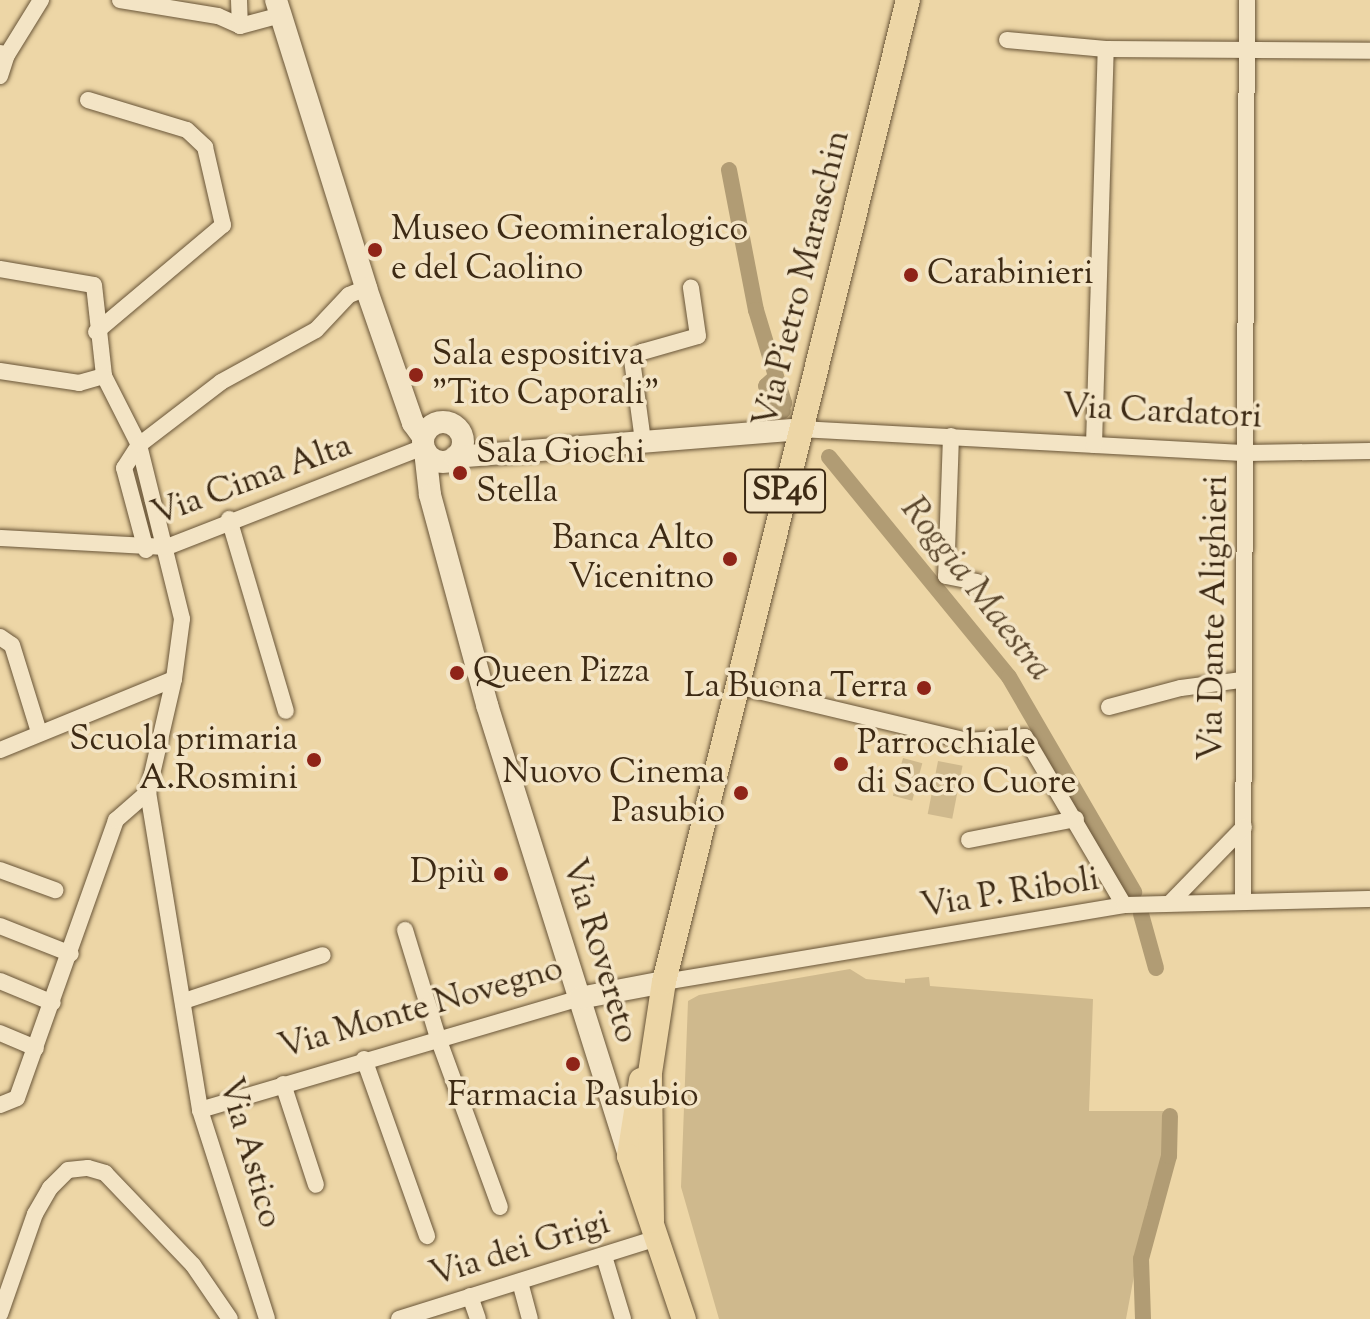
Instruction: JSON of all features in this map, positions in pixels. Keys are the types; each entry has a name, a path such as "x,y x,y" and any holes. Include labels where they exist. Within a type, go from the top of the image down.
{"main road":[{"name":"Via Pietro Maraschin","path":"637,1161 664,982 908,0"},
{"name":"Via Pietro Maraschin","path":"637,1161 623,1102 654,1041"},
{"name":"Via Rovereto","path":"637,1161 655,1230 684,1319"}],"street":[{"path":"0,76 4,54 41,0"},
{"path":"120,0 218,16 240,26 279,8"},
{"path":"239,0 240,26"},
{"name":"Via Dante Alighieri","path":"1243,901 1241,680 1247,453 1242,252 1247,0"},
{"name":"Via Rovereto","path":"279,8 366,288 406,405 427,440 434,509 491,718 580,998 623,1102 637,1161"},
{"path":"1007,40 1106,49 1370,51"},
{"path":"1094,445 1106,49"},
{"path":"88,100 187,130 200,142 223,225 96,332"},
{"name":"Via Astico","path":"0,269 94,285 96,332 104,376 139,445 167,547 182,619 174,679 148,792 200,1110 266,1314"},
{"path":"146,550 124,468 139,445 221,382 316,330 349,295 366,288"},
{"path":"643,441 632,360 642,352 698,336 691,288"},
{"path":"0,371 79,383 104,376"},
{"path":"434,509 454,451 447,422 427,440 454,451"},
{"name":"Via Cardatori","path":"454,451 494,453 800,429 1247,453 1370,451"},
{"path":"951,436 946,576 977,582"},
{"name":"Via Cima Alta","path":"0,540 146,550 167,547 427,440"},
{"path":"229,519 286,711"},
{"path":"0,637 12,645 39,732"},
{"path":"0,750 174,679"},
{"path":"1109,707 1181,688 1241,680"},
{"path":"737,686 967,741 1025,737 1124,905"},
{"path":"0,1105 17,1098 71,954 116,820 148,792"},
{"path":"969,840 1076,819"},
{"path":"1170,903 1244,827"},
{"path":"0,870 55,890"},
{"name":"Via P. Riboli","path":"664,982 1124,905 1370,899"},
{"path":"0,926 71,954"},
{"path":"405,930 438,1038 500,1207"},
{"path":"184,1001 323,955"},
{"path":"0,981 53,1003"},
{"name":"Via Monte Novegno","path":"200,1110 364,1059 580,998 664,982"},
{"path":"0,1033 36,1048"},
{"path":"364,1059 427,1236"},
{"path":"283,1084 316,1185"},
{"path":"0,1314 35,1214 50,1188 68,1170 88,1168 105,1173 193,1265 230,1319"},
{"name":"Via dei Grigi","path":"399,1319 424,1315 470,1296 604,1256 655,1230"},
{"path":"604,1256 623,1319"},
{"path":"520,1282 530,1319"},
{"path":"470,1296 478,1319"}],"shaded area":[{"path":"903,758 922,763 912,801 893,796"},
{"path":"938,761 963,766 952,819 928,814"},
{"path":"850,969 866,979 905,983 905,979 929,977 930,986 1093,999 1089,1111 1170,1111 1163,1166 1147,1206 1126,1319 719,1319 681,1187 688,1001 699,995"}],"waterway":[{"name":"Roggia Maestra","path":"729,170 756,310 784,403 781,409"},
{"name":"Roggia Maestra","path":"776,377 766,386 783,411"},
{"name":"Roggia Maestra","path":"829,457 1009,677 1134,892"},
{"name":"Roggia Maestra","path":"1141,914 1156,968"},
{"name":"Roggia Maestra","path":"1143,1319 1141,1259 1169,1156 1170,1116"}],"place":[{"name":"Museo Geomineralogico e del Caolino","path":"375,250"},
{"name":"Carabinieri","path":"911,275"},
{"name":"Sala espositiva \"Tito Caporali\"","path":"416,375"},
{"name":"Sala Giochi Stella","path":"460,473"},
{"name":"Banca Alto Vicenitno","path":"730,559"},
{"name":"Queen Pizza","path":"457,673"},
{"name":"La Buona Terra","path":"924,688"},
{"name":"Scuola primaria A.Rosmini","path":"314,760"},
{"name":"Parrocchiale di Sacro Cuore","path":"841,764"},
{"name":"Nuovo Cinema Pasubio","path":"741,793"},
{"name":"Dpiù","path":"501,874"},
{"name":"Farmacia Pasubio","path":"573,1064"}]}
